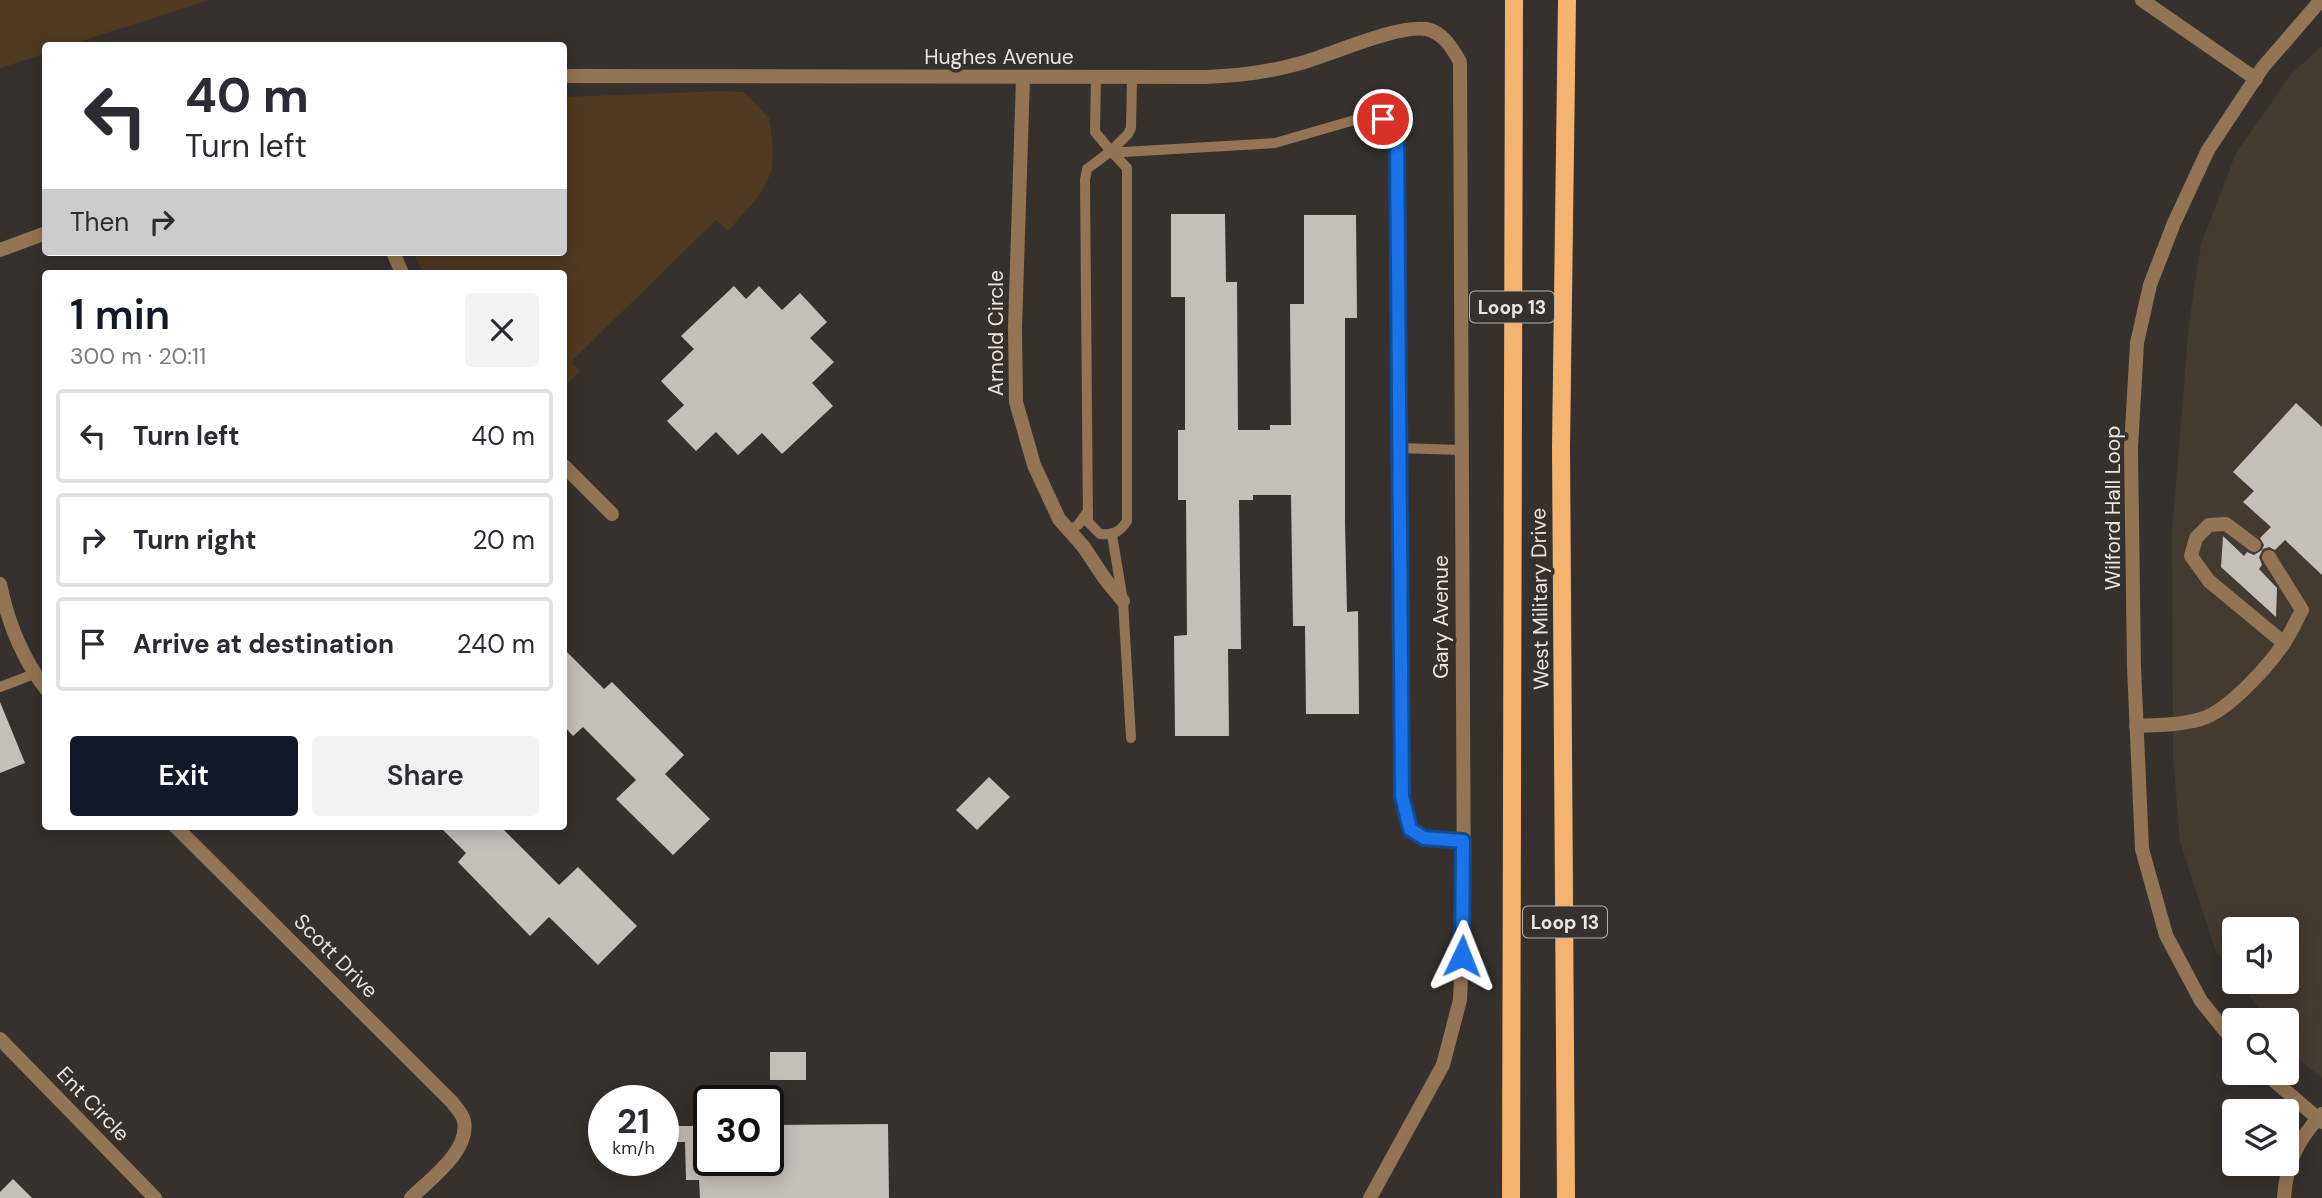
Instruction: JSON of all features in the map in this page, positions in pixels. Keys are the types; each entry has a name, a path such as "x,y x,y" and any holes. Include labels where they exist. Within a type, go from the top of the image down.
{"main road":[{"name":"West Military Drive","path":"1511,1198 1514,0"},
{"name":"West Military Drive","path":"1566,1198 1561,447 1567,0"}],"street":[{"path":"2142,0 2256,79"},
{"name":"Wilford Hall Loop","path":"2222,1027 2201,1001 2166,935 2142,849 2136,726 2132,448 2137,343 2150,285 2174,223 2208,150 2256,79 2321,0"},
{"name":"Hughes Avenue","path":"567,76 1230,76 1300,63 1378,37 1428,29"},
{"name":"Gary Avenue","path":"1370,1198 1443,1065 1460,1000 1463,841 1460,62 1446,40 1428,29"},
{"name":"Arnold Circle","path":"1023,78 1015,328 1016,402 1034,464 1059,519 1083,546 1123,601"},
{"path":"0,250 42,234"},
{"path":"567,469 612,514"},
{"path":"2254,545 2226,524 2209,525 2196,538 2192,556 2209,581 2284,643"},
{"path":"2136,726 2202,719 2220,710 2238,696 2284,643 2302,610 2269,557"},
{"path":"0,584 15,638 42,684"},
{"name":"Scott Drive","path":"179,830 452,1102 464,1118 464,1133 456,1152 411,1198"},
{"name":"Ent Circle","path":"0,1039 155,1198"},
{"path":"2280,1085 2321,1118 2297,1144 2285,1178 2284,1198"}],"lane":[{"path":"1096,78 1095,132 1111,150 1127,168 1127,521 1121,530 1112,535 1100,534 1088,522 1085,180 1087,169 1111,150 1131,128 1132,78"},
{"path":"1111,150 1124,152 1275,143 1372,115 1390,125 1397,134 1402,796 1410,829 1424,838 1463,841"},
{"path":"1398,448 1462,450"},
{"path":"1069,530 1078,524 1088,511"},
{"path":"1112,535 1123,601 1131,738"},
{"path":"0,687 34,674"}],"shaded area":[{"path":"0,0 209,0 79,42 42,42 42,55 0,68"},
{"path":"2322,46 2322,1078 2299,1058 2299,1008 2260,1008 2248,994 2299,994 2299,917 2222,917 2222,960 2216,952 2180,842 2173,758 2172,532 2189,323 2201,244 2236,153 2292,73"},
{"path":"744,92 769,118 773,156 767,181 761,192 728,231 716,220 571,362 579,370 567,384 567,270 422,270 415,256 567,256 567,97"}],"building":[{"path":"1171,214 1225,214 1226,282 1237,282 1238,430 1270,430 1270,425 1291,425 1290,304 1304,304 1304,215 1356,215 1357,318 1345,318 1345,522 1347,612 1358,611 1359,714 1306,714 1305,626 1293,626 1291,495 1253,495 1253,500 1239,500 1241,649 1228,649 1229,736 1175,736 1174,636 1187,635 1186,500 1178,500 1178,430 1185,430 1185,297 1171,297"},
{"path":"734,286 746,299 759,286 782,310 800,293 827,322 810,338 834,362 812,383 833,406 782,454 762,433 738,455 716,432 696,451 667,421 684,405 661,381 694,349 681,336"},
{"path":"2296,403 2322,427 2322,575 2285,540 2275,550 2269,547 2263,549 2259,557 2262,565 2259,569 2277,588 2276,617 2221,567 2223,536 2244,556 2247,552 2254,555 2262,550 2264,545 2260,538 2271,527 2243,502 2254,491 2233,472"},
{"path":"567,652 604,689 612,682 684,755 665,774 710,819 673,855 616,799 636,780 583,727 573,736 567,729"},
{"path":"0,702 25,763 0,773"},
{"path":"989,777 1010,797 977,830 956,810"},
{"path":"443,830 504,830 559,885 578,867 637,926 598,965 549,917 530,936 458,862 466,853"},
{"path":"770,1052 806,1052 806,1080 770,1080"},
{"path":"888,1124 889,1198 700,1198 699,1180 686,1180 685,1142 679,1142 679,1126 693,1126 693,1176 784,1176 784,1125"},
{"path":"13,1179 32,1198 0,1198 0,1192"}],"route":[{"path":"1383,119 1397,134 1402,796 1410,829 1424,838 1463,841 1462,956"}]}
